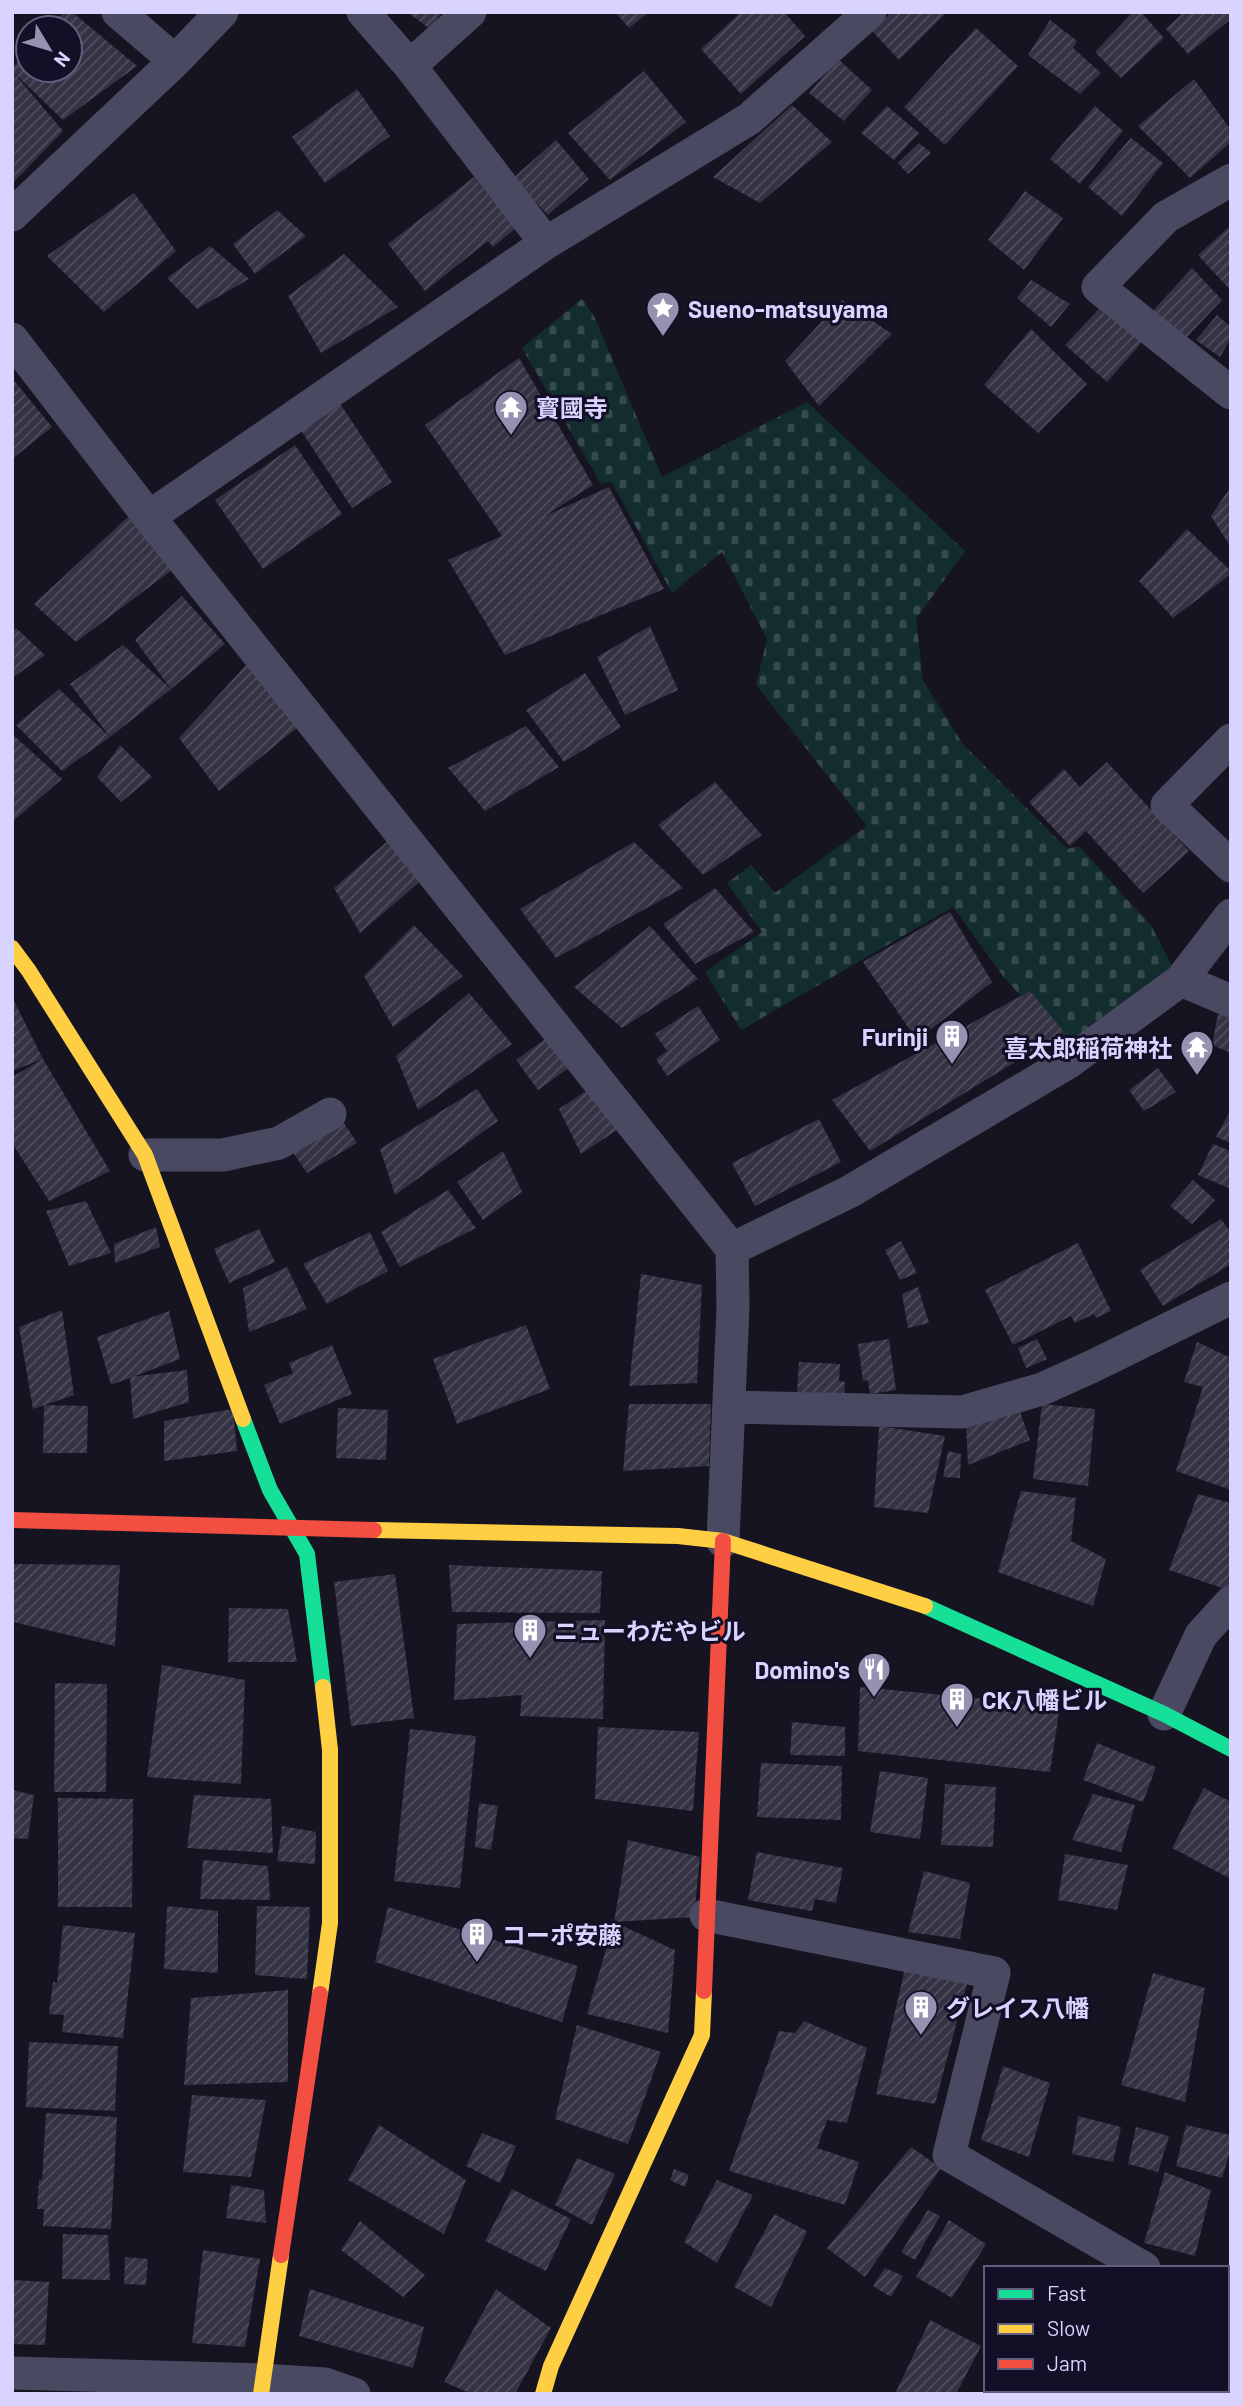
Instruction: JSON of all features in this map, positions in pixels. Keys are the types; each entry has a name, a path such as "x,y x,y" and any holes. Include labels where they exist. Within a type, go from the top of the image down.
{"street":[{"path":"118,12 175,61"},
{"path":"12,215 175,61 222,12"},
{"path":"363,12 410,66 546,243"},
{"path":"410,66 470,12"},
{"path":"149,517 546,243 749,119 870,12"},
{"path":"1231,180 1166,217 1098,287 1231,393"},
{"path":"12,339 149,517 732,1249 730,1407 702,2035 551,2366 543,2394"},
{"path":"1231,740 1167,805 1231,866"},
{"path":"732,1249 849,1192 1069,1062 1181,980 1231,915"},
{"path":"12,948 37,982 145,1155 270,1490 307,1554 330,1750 330,1923 261,2387"},
{"path":"1181,980 1231,1001"},
{"path":"145,1155 223,1155 279,1143 330,1114"},
{"path":"730,1407 962,1412 1042,1388 1231,1298"},
{"path":"12,1520 291,1529 678,1536 723,1541 919,1603 1164,1714 1231,1749"},
{"path":"1164,1714 1201,1636 1231,1602"},
{"path":"706,1915 994,1973 949,2155 1141,2266"},
{"path":"12,2373 261,2387 325,2384 354,2394"}],"green space":[{"path":"582,299 595,318 662,477 807,402 965,551 916,619 923,680 962,743 1067,849 1079,846 1152,927 1172,966 1065,1045 1003,976 953,907 741,1030 705,972 762,932 727,883 751,865 775,893 867,826 756,685 767,639 722,552 672,593 611,481 601,484 522,348"}],"building":[{"path":"407,12 442,12 430,29"},
{"path":"615,12 649,12 629,28"},
{"path":"741,12 784,12 805,36 741,94 701,49"},
{"path":"892,12 947,12 899,60 872,31"},
{"path":"1133,12 1141,12 1164,38 1121,78 1095,52"},
{"path":"1184,12 1231,12 1231,19 1188,54 1166,29"},
{"path":"1050,20 1077,41 1073,48 1101,73 1080,94 1028,55"},
{"path":"84,22 137,66 63,120 25,84 84,84"},
{"path":"976,28 1018,66 945,145 904,107"},
{"path":"838,59 872,90 844,121 809,93"},
{"path":"14,66 14,84 23,84 63,131 12,184"},
{"path":"644,71 686,122 610,180 568,133"},
{"path":"1194,79 1231,130 1231,142 1190,178 1138,126"},
{"path":"357,89 390,136 325,183 292,137"},
{"path":"792,105 832,142 760,203 713,177"},
{"path":"887,106 919,133 894,160 861,133"},
{"path":"1095,106 1123,131 1080,184 1050,159"},
{"path":"1131,138 1163,163 1122,216 1088,187"},
{"path":"556,140 589,179 548,215 513,178"},
{"path":"919,143 931,153 908,174 898,163"},
{"path":"474,177 515,229 493,247 488,241 425,291 388,244"},
{"path":"1025,191 1063,218 1024,270 988,240"},
{"path":"134,193 176,251 104,312 47,256"},
{"path":"277,210 306,236 255,274 233,244"},
{"path":"1231,225 1231,291 1198,255"},
{"path":"210,246 249,279 197,309 167,278"},
{"path":"344,254 398,307 321,353 288,296"},
{"path":"1192,268 1222,300 1182,342 1148,316"},
{"path":"1031,280 1070,304 1051,327 1017,298"},
{"path":"842,300 892,334 819,406 785,361"},
{"path":"1099,309 1142,342 1107,382 1065,345"},
{"path":"1217,315 1231,327 1231,338 1220,357 1196,340"},
{"path":"1031,329 1087,384 1038,433 984,385"},
{"path":"519,358 593,485 545,516 609,487 664,589 505,655 448,560 502,536 425,425"},
{"path":"12,378 52,427 12,459"},
{"path":"339,402 392,482 352,508 300,429"},
{"path":"295,445 342,514 263,569 215,500"},
{"path":"1231,486 1231,548 1211,516"},
{"path":"130,515 176,567 76,642 34,604"},
{"path":"1187,529 1231,574 1173,618 1139,581"},
{"path":"182,596 225,644 171,689 135,640"},
{"path":"650,626 678,690 625,715 597,657"},
{"path":"16,628 45,655 12,678 12,632"},
{"path":"123,645 171,689 110,737 70,684"},
{"path":"249,662 303,723 219,791 179,738"},
{"path":"585,673 621,727 564,762 526,710"},
{"path":"59,689 110,737 62,771 16,725"},
{"path":"526,726 559,767 485,811 448,768"},
{"path":"12,734 62,779 12,822"},
{"path":"120,745 152,777 121,802 97,777"},
{"path":"1107,762 1189,851 1143,893 1086,831 1070,846 1029,802 1064,769 1080,787"},
{"path":"715,782 762,835 703,875 658,825"},
{"path":"390,839 423,879 360,933 334,888"},
{"path":"634,842 683,888 556,958 520,909"},
{"path":"715,888 754,932 695,964 663,924"},
{"path":"950,912 992,982 917,1040 863,962"},
{"path":"414,925 463,976 393,1027 364,976"},
{"path":"650,926 698,979 622,1028 574,987"},
{"name":"Furinji","path":"1030,991 1064,1032 870,1151 832,1100"},
{"path":"469,993 512,1044 418,1110 396,1056"},
{"path":"12,997 43,1059 12,1071"},
{"path":"698,1006 720,1040 667,1076 656,1059 667,1051 655,1034"},
{"path":"1219,1009 1231,1014 1231,1053 1212,1045"},
{"path":"551,1035 573,1065 538,1090 516,1060"},
{"path":"43,1059 110,1171 49,1201 12,1143 12,1077"},
{"path":"1158,1068 1176,1092 1144,1111 1129,1090"},
{"path":"598,1083 626,1124 581,1154 559,1109"},
{"path":"477,1089 498,1121 395,1195 380,1149"},
{"path":"1231,1109 1231,1143 1216,1137"},
{"path":"338,1114 357,1143 307,1173 288,1145"},
{"path":"819,1119 841,1162 755,1206 732,1163"},
{"path":"1213,1144 1231,1151 1231,1189 1198,1175"},
{"path":"503,1151 522,1192 483,1220 457,1182"},
{"path":"1193,1180 1215,1200 1192,1224 1170,1206"},
{"path":"448,1190 476,1228 400,1267 381,1232"},
{"path":"86,1201 111,1253 69,1266 46,1211"},
{"path":"1221,1219 1231,1233 1231,1264 1163,1306 1140,1270"},
{"path":"156,1227 160,1247 115,1263 114,1244"},
{"path":"259,1229 275,1262 229,1283 214,1249"},
{"path":"370,1232 388,1271 327,1304 303,1264"},
{"path":"901,1241 917,1273 900,1280 885,1250"},
{"path":"1078,1243 1111,1311 1096,1318 1094,1314 1075,1323 1071,1316 1013,1345 985,1290"},
{"path":"287,1267 307,1309 249,1332 243,1288"},
{"path":"641,1274 702,1285 697,1383 629,1386"},
{"path":"918,1287 929,1323 908,1328 902,1294"},
{"path":"62,1310 74,1395 33,1409 19,1327"},
{"path":"169,1311 180,1359 111,1385 97,1337"},
{"path":"526,1325 550,1389 457,1424 433,1359"},
{"path":"889,1339 896,1390 870,1394 868,1380 863,1381 858,1344"},
{"path":"1037,1339 1047,1359 1026,1368 1018,1348"},
{"path":"1197,1342 1231,1358 1231,1490 1176,1471 1203,1387 1184,1382"},
{"path":"332,1345 352,1394 280,1424 264,1385 293,1373 289,1363"},
{"path":"799,1362 840,1364 839,1381 845,1382 844,1394 797,1392"},
{"path":"187,1370 189,1402 133,1419 130,1377"},
{"path":"629,1404 711,1404 709,1466 623,1471"},
{"path":"1042,1404 1095,1409 1088,1486 1033,1479"},
{"path":"44,1405 88,1406 87,1453 43,1453"},
{"path":"338,1408 388,1410 386,1460 336,1458"},
{"path":"233,1409 237,1451 164,1461 164,1421"},
{"path":"1019,1409 1030,1440 968,1465 966,1427"},
{"path":"879,1426 945,1436 928,1513 874,1507"},
{"path":"948,1451 961,1454 960,1478 943,1477"},
{"path":"1021,1491 1076,1498 1071,1541 1106,1559 1093,1606 998,1572"},
{"path":"1198,1494 1231,1503 1231,1585 1228,1590 1169,1570"},
{"path":"12,1564 120,1565 115,1646 13,1622"},
{"path":"449,1565 602,1571 600,1613 452,1612"},
{"path":"395,1574 414,1718 351,1726 334,1582"},
{"path":"229,1608 288,1609 297,1662 228,1662"},
{"name":"ニューわだやビル","path":"605,1620 603,1719 520,1716 522,1695 454,1700 457,1624"},
{"path":"162,1665 245,1680 241,1784 147,1777"},
{"path":"55,1683 107,1684 106,1792 54,1792"},
{"name":"CK八幡ビル","path":"860,1687 1060,1706 1050,1772 858,1751"},
{"path":"792,1722 845,1727 845,1756 790,1755"},
{"path":"598,1727 699,1732 693,1811 595,1799"},
{"path":"410,1729 476,1736 460,1888 394,1881"},
{"path":"1097,1743 1156,1767 1143,1802 1083,1780"},
{"path":"761,1763 842,1766 841,1820 757,1817"},
{"path":"880,1771 928,1778 920,1839 870,1832"},
{"path":"945,1784 996,1787 993,1847 941,1845"},
{"path":"1204,1788 1231,1802 1231,1879 1172,1848"},
{"path":"12,1790 34,1795 28,1839 12,1838"},
{"path":"1093,1794 1135,1805 1121,1852 1072,1840"},
{"path":"194,1795 271,1799 273,1853 187,1848"},
{"path":"58,1798 133,1799 132,1907 58,1907"},
{"path":"479,1803 498,1806 491,1850 475,1847"},
{"path":"282,1826 316,1832 315,1864 277,1861"},
{"path":"628,1840 700,1857 694,1917 614,1922"},
{"path":"757,1852 843,1868 836,1903 815,1899 812,1911 748,1900"},
{"path":"1065,1854 1128,1865 1117,1910 1058,1900"},
{"path":"203,1860 268,1866 270,1900 200,1899"},
{"path":"924,1871 970,1883 960,1939 908,1932"},
{"path":"167,1906 218,1911 218,1973 164,1969"},
{"path":"257,1906 310,1907 307,1979 255,1975"},
{"name":"コーポ安藤","path":"388,1907 578,1966 562,2022 375,1962"},
{"path":"614,1922 675,1950 668,2033 587,2014"},
{"path":"63,1925 135,1933 123,2038 62,2032 64,2015 49,2014 53,1982 57,1983"},
{"name":"グレイス八幡","path":"906,1964 968,1980 935,2104 876,2094"},
{"path":"1153,1973 1205,1988 1185,2102 1121,2085"},
{"path":"288,1990 288,2082 184,2085 191,1998"},
{"path":"804,2021 867,2048 847,2123 827,2120 817,2148 859,2162 845,2205 729,2171 779,2031 795,2033"},
{"path":"577,2025 661,2052 628,2144 555,2119"},
{"path":"29,2042 118,2046 115,2111 26,2107"},
{"path":"1003,2066 1050,2083 1029,2157 981,2140"},
{"path":"192,2095 266,2100 251,2177 183,2172"},
{"path":"46,2113 117,2117 111,2229 43,2226 44,2209 37,2209 39,2179 42,2180"},
{"path":"1078,2116 1121,2127 1113,2162 1072,2154"},
{"path":"379,2125 466,2180 444,2234 348,2180"},
{"path":"1186,2125 1231,2135 1231,2148 1222,2178 1176,2166"},
{"path":"1136,2127 1169,2136 1158,2172 1128,2164"},
{"path":"482,2133 516,2146 500,2183 466,2166"},
{"path":"911,2147 941,2168 865,2277 827,2248"},
{"path":"577,2158 615,2174 592,2225 555,2205"},
{"path":"674,2169 689,2175 685,2187 670,2180"},
{"path":"1165,2172 1211,2190 1195,2256 1144,2243"},
{"path":"717,2180 753,2195 717,2263 684,2242"},
{"path":"231,2185 264,2190 266,2223 226,2218"},
{"path":"512,2189 571,2219 546,2271 485,2241"},
{"path":"928,2210 940,2216 915,2260 901,2252"},
{"path":"774,2214 807,2231 771,2307 734,2287"},
{"path":"949,2220 986,2244 952,2298 916,2277"},
{"path":"360,2221 425,2275 403,2297 341,2250"},
{"path":"63,2234 108,2235 110,2280 62,2279"},
{"path":"203,2250 260,2259 245,2347 192,2343"},
{"path":"125,2257 148,2259 146,2285 124,2284"},
{"path":"885,2268 903,2276 891,2297 873,2286"},
{"path":"12,2280 49,2282 45,2345 12,2344"},
{"path":"310,2289 424,2327 413,2368 299,2336"},
{"path":"496,2289 551,2328 515,2394 472,2394 444,2382"},
{"path":"930,2320 981,2346 956,2394 895,2394"},
{"path":"992,2392 1036,2392 1035,2394 991,2394"},
{"path":"1078,2392 1136,2392 1136,2394 1077,2394"}],"traffic: fast":[{"path":"243,1419 270,1490 307,1554 323,1687"},
{"path":"925,1606 1164,1714 1231,1749"}],"traffic: slow":[{"path":"12,948 145,1155 243,1419"},
{"path":"374,1530 678,1536 723,1541 925,1606"},
{"path":"320,1994 330,1923 330,1750 323,1687"},
{"path":"543,2394 551,2366 702,2035 704,1991"},
{"path":"261,2394 281,2255"}],"traffic: jam":[{"path":"12,1520 374,1530"},
{"path":"704,1991 723,1541"},
{"path":"281,2255 320,1994"}],"place":[{"name":"Sueno-matsuyama","path":"663,338"},
{"name":"寳國寺","path":"511,437"},
{"name":"Furinji","path":"952,1066"},
{"name":"喜太郎稲荷神社","path":"1197,1077"},
{"name":"ニューわだやビル","path":"530,1660"},
{"name":"Domino's","path":"874,1699"},
{"name":"CK八幡ビル","path":"957,1729"},
{"name":"コーポ安藤","path":"477,1964"},
{"name":"グレイス八幡","path":"921,2037"}]}
